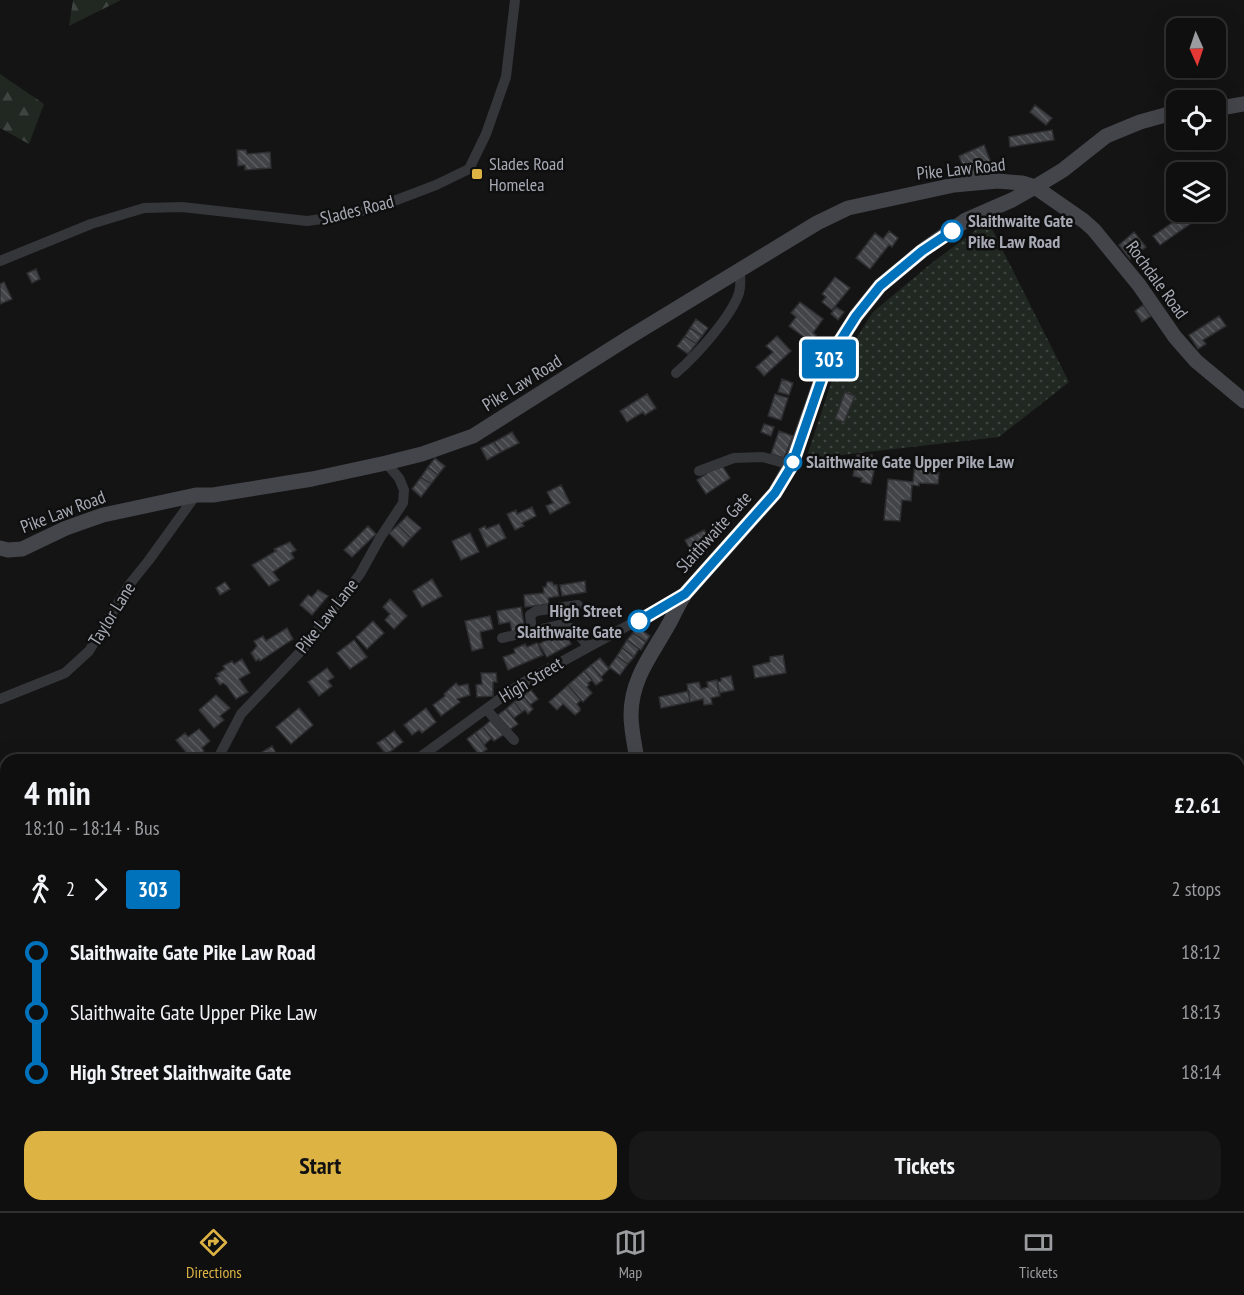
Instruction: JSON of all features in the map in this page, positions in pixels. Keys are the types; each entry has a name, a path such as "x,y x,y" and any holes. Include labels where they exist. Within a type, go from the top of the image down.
{"street":[{"name":"Slades Road","path":"0,261 91,224 144,208 182,207 307,221 345,216 386,204 469,169 486,134 506,77 515,0"},
{"path":"1226,107 1244,104"},
{"name":"Slaithwaite Gate","path":"636,754 631,715 634,688 642,668 685,594 775,493 792,465 828,360 856,316 880,286 922,251 966,220 1012,200 1064,170 1107,136 1140,122 1166,115"},
{"name":"Pike Law Road","path":"0,548 22,549 66,528 103,515 196,495 213,495 290,482 422,454 473,436 739,270 817,223 848,208 954,185 998,181 1022,183 1035,187"},
{"name":"Rochdale Road","path":"1035,187 1094,230 1139,285 1175,337 1196,361 1244,401"},
{"path":"676,373 694,357 731,307 738,294 741,280 739,270"},
{"path":"699,471 734,458 763,457 792,465"},
{"name":"Pike Law Lane","path":"220,754 241,714 303,649 360,574 403,502 404,490 399,478 386,463"},
{"name":"Taylor Lane","path":"0,699 65,673 89,651 129,585 196,495"},
{"name":"High Street","path":"425,754 519,685 685,594"},
{"path":"532,631 530,615 536,611 578,604"},
{"path":"502,638 560,625 574,628 589,647"},
{"path":"486,709 514,740"}],"green space":[{"path":"73,0 121,0 69,26"},
{"path":"0,74 44,104 29,144 0,128"},
{"path":"988,221 1069,382 999,437 806,459 835,371 873,312 933,262"}],"building":[{"path":"1035,105 1052,118 1046,125 1030,112"},
{"path":"1052,130 1054,140 1010,147 1009,137"},
{"path":"984,145 994,170 979,177 967,177 959,156"},
{"path":"237,150 246,150 247,154 270,152 271,168 245,170 245,165 238,166"},
{"path":"1173,222 1193,222 1160,245 1153,236"},
{"path":"889,231 898,238 892,247 889,245 870,269 856,258 875,233 883,239"},
{"path":"1134,232 1146,247 1130,259 1119,245"},
{"path":"36,269 40,279 32,283 27,273"},
{"path":"835,277 850,288 832,310 822,302 826,297 822,294"},
{"path":"4,282 12,299 0,304 0,284"},
{"path":"800,302 823,319 813,333 816,335 811,342 789,326 796,317 791,313"},
{"path":"1143,305 1151,316 1142,322 1135,311"},
{"path":"836,307 844,312 838,320 831,314"},
{"path":"1219,316 1226,326 1203,340 1206,344 1198,349 1189,335"},
{"path":"696,319 708,328 702,336 690,328"},
{"path":"690,328 702,336 696,344 685,336"},
{"path":"685,336 696,344 688,354 677,346"},
{"path":"777,336 791,351 764,376 756,367 773,352 766,346"},
{"path":"782,379 793,383 789,395 778,392"},
{"path":"845,392 855,396 844,422 835,419"},
{"path":"647,394 656,408 645,415 643,412 627,422 620,411"},
{"path":"775,394 788,398 781,420 768,416"},
{"path":"764,424 774,427 771,436 761,432"},
{"path":"779,431 793,436 784,458 771,454"},
{"path":"512,432 519,443 501,452 494,442"},
{"path":"494,442 501,452 487,460 481,448"},
{"path":"857,455 872,455 873,462 876,463 871,484 861,482 862,478 853,476"},
{"path":"435,458 445,466 438,475 428,467"},
{"path":"721,464 730,478 706,494 697,480"},
{"path":"915,464 927,465 926,472 939,473 938,484 912,485 911,501 902,500 900,521 884,520 888,479 913,482"},
{"path":"428,467 438,475 431,484 421,477"},
{"path":"421,477 431,484 421,497 412,489"},
{"path":"561,485 570,503 550,514 546,506 553,503 547,492"},
{"path":"532,507 536,516 522,523 524,526 515,530 507,514 516,510 517,514"},
{"path":"407,516 421,528 411,538 398,525"},
{"path":"499,524 506,538 487,547 479,529"},
{"path":"398,525 411,538 403,547 389,533"},
{"path":"368,526 376,534 352,557 344,550"},
{"path":"704,530 711,541 703,545 707,552 695,558 685,540"},
{"path":"470,533 479,552 461,560 452,541"},
{"path":"290,542 296,550 291,553 294,558 273,572 279,580 269,586 252,565 276,551 274,549"},
{"path":"432,579 442,596 422,607 413,591"},
{"path":"585,581 586,592 562,596 560,585"},
{"path":"225,582 230,589 220,595 216,588"},
{"path":"547,582 557,585 559,596 548,598 549,604 525,607 524,595 544,593 543,587 546,587"},
{"path":"318,590 328,596 312,615 300,605 308,595 312,597"},
{"path":"390,599 407,616 394,629 385,620 390,614 383,607"},
{"path":"521,607 525,630 512,632 510,622 499,624 497,611"},
{"path":"490,616 493,629 480,632 483,648 472,651 465,621"},
{"path":"373,621 384,633 367,649 356,637"},
{"path":"637,627 650,636 646,642 633,633"},
{"path":"287,628 293,639 260,661 259,659 256,661 251,653 257,646 254,641 263,636 266,641"},
{"path":"565,633 571,644 547,657 539,644 550,638 551,641"},
{"path":"633,633 646,642 641,650 627,640"},
{"path":"354,640 367,657 350,669 337,653"},
{"path":"627,640 639,649 634,657 622,648"},
{"path":"537,643 543,655 508,670 503,657 515,653 514,649 525,644 527,647"},
{"path":"622,648 634,657 628,664 617,656"},
{"path":"783,655 786,673 755,678 753,666 770,662 770,657"},
{"path":"617,656 628,664 620,675 609,667"},
{"path":"600,658 609,669 601,677 591,665"},
{"path":"242,659 250,673 239,679 248,692 236,699 227,686 223,683 220,685 215,678 225,669 223,666 232,661 234,664"},
{"path":"591,665 603,680 596,685 584,671"},
{"path":"327,668 334,677 328,681 332,686 319,696 308,682"},
{"path":"584,671 592,680 587,687 592,693 583,702 568,685"},
{"path":"481,673 496,673 497,682 493,682 493,696 477,697 476,685 482,684"},
{"path":"731,676 734,690 719,693 717,682 721,681 721,678"},
{"path":"717,680 720,696 711,698 712,704 704,705 703,699 690,702 687,684 699,682 701,689 708,687 707,682"},
{"path":"456,683 459,686 468,684 470,695 457,699 460,702 441,716 433,705"},
{"path":"568,685 581,700 577,704 580,711 575,715 563,704 557,710 549,702"},
{"path":"531,690 538,699 530,705 523,696"},
{"path":"689,691 690,702 661,708 659,697"},
{"path":"216,695 230,708 220,716 224,720 214,728 199,710"},
{"path":"523,696 533,709 528,714 525,710 522,712 514,702"},
{"path":"514,702 522,712 514,718 506,709"},
{"path":"299,708 313,725 291,744 276,727"},
{"path":"426,708 436,722 422,733 419,730 412,735 404,725"},
{"path":"506,709 518,724 509,730 498,715"},
{"path":"491,720 503,735 494,741 483,727"},
{"path":"483,727 492,738 484,745 475,733"},
{"path":"199,729 210,741 202,748 204,751 200,754 188,754 176,740 185,733 188,737"},
{"path":"394,731 403,742 394,749 385,738"},
{"path":"475,733 487,749 478,754 467,739"},
{"path":"385,738 394,749 386,754 377,743"},
{"path":"272,746 277,754 259,754"}],"bus line":[{"name":"303","path":"639,621 685,594 775,493 792,465 812,401 828,360 856,316 880,286 922,251 952,231"}],"place":[{"name":"Slades Road Homelea","path":"477,174"},
{"name":"Slaithwaite Gate Pike Law Road","path":"952,231"},
{"name":"Slaithwaite Gate Upper Pike Law","path":"793,462"},
{"name":"High Street Slaithwaite Gate","path":"639,621"}]}
